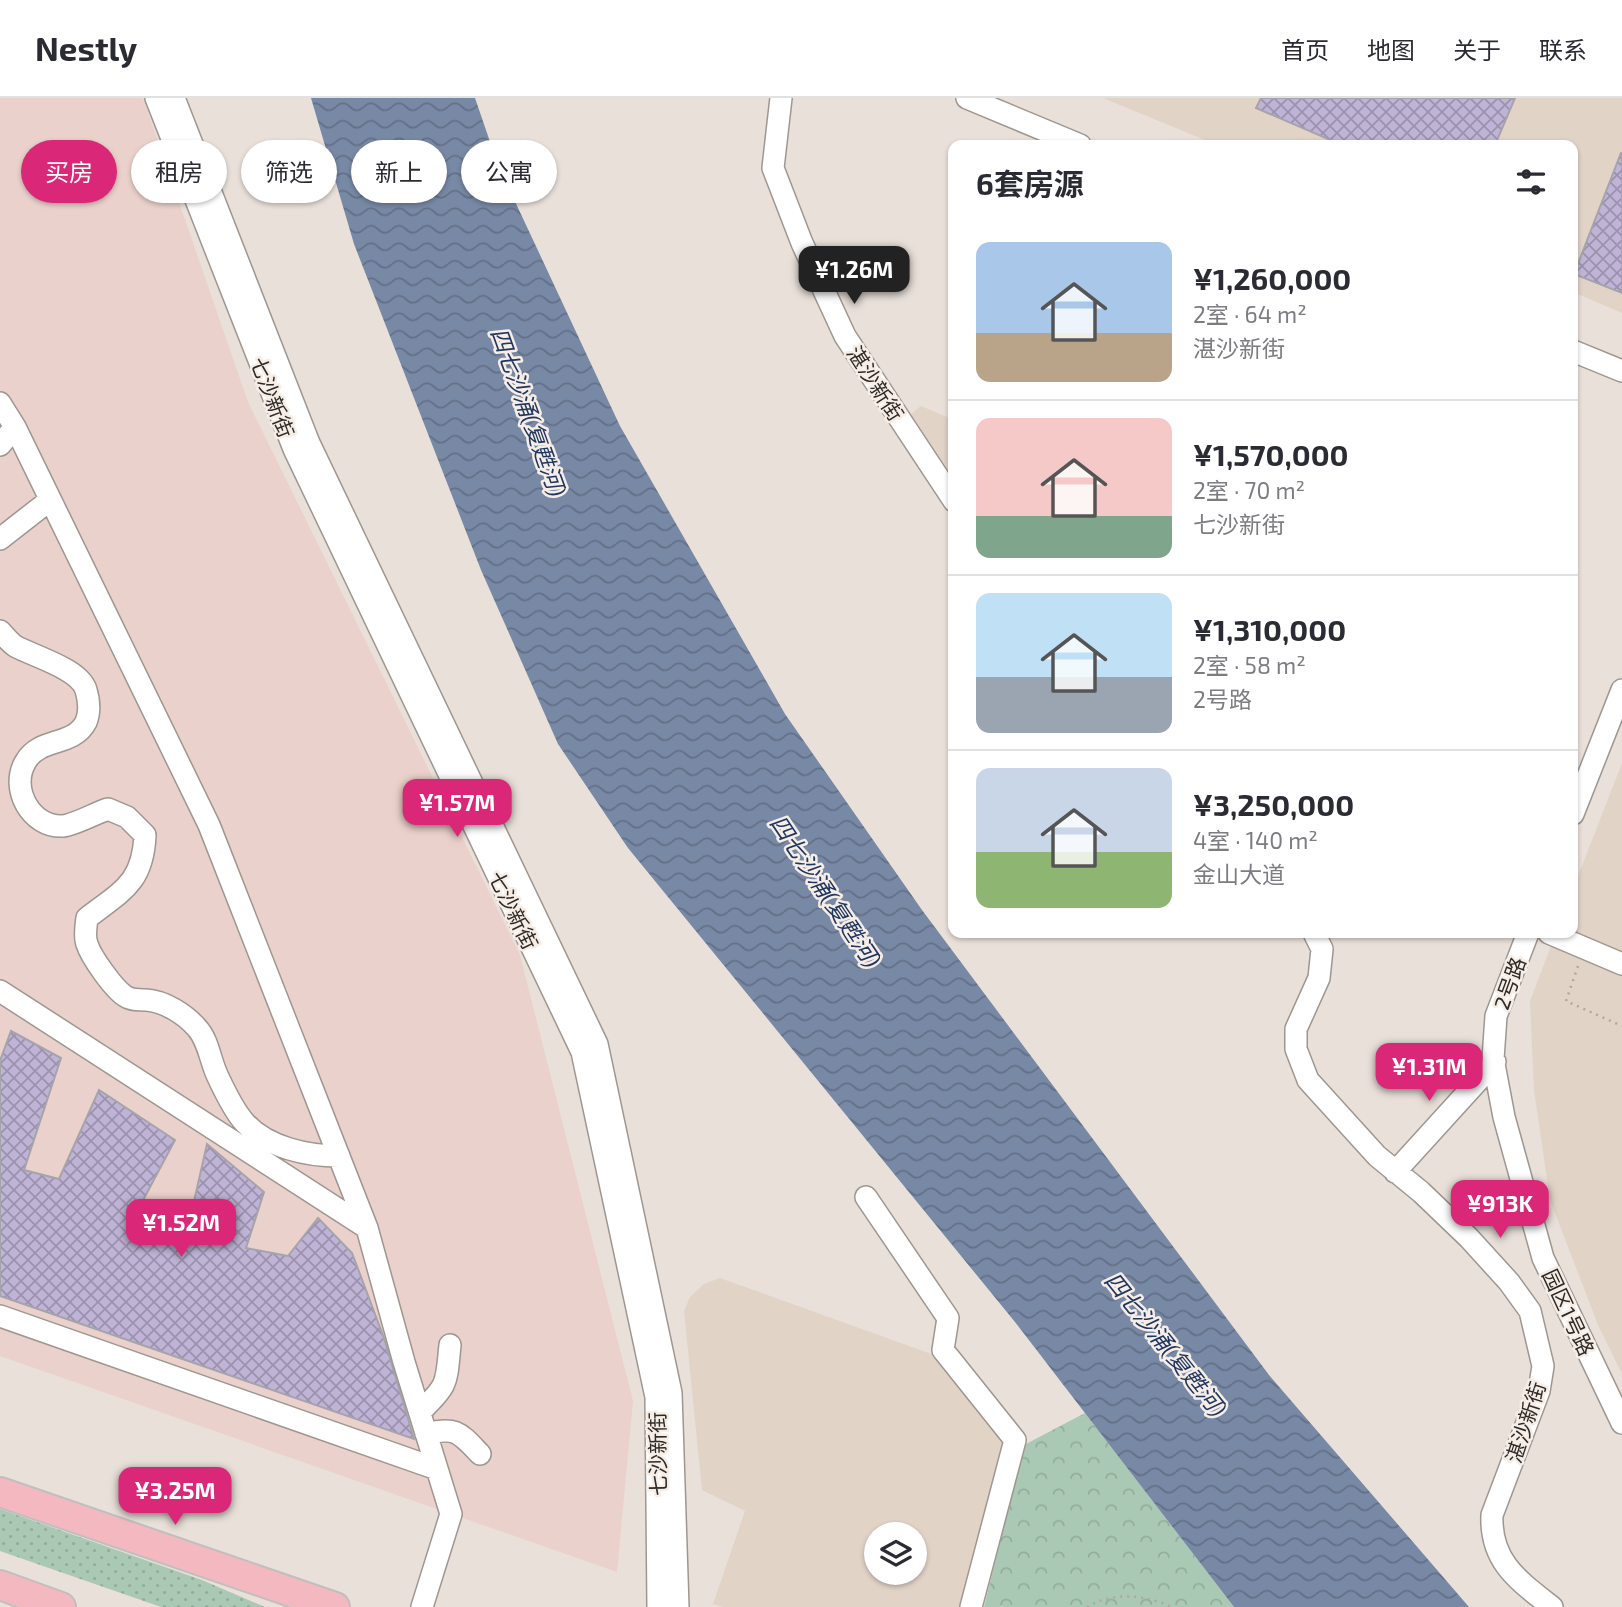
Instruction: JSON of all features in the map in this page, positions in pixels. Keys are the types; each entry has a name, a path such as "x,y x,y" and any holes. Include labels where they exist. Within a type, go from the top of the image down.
{"main road":[{"path":"0,1493 335,1607"},
{"path":"0,1585 61,1607"}],"street":[{"name":"七沙新街","path":"156,98 294,449 582,1052 656,1397 658,1607"},
{"name":"七沙新街","path":"174,98 309,443 597,1044 671,1393 678,1607"},
{"name":"湛沙新街","path":"781,98 773,168 802,243 845,336 948,492"},
{"path":"967,98 1068,140"},
{"path":"1578,353 1622,371"},
{"path":"0,403 15,427 209,825 368,1228 451,1514 422,1607"},
{"path":"0,445 15,427"},
{"path":"0,539 50,500"},
{"path":"0,631 13,645 69,672 85,686 89,702 86,721 77,733 65,740 37,748 26,760 19,776 29,811 41,822 64,826 108,808 127,817 145,835 144,854 134,880 87,918 87,945 102,970 124,996 165,1005 189,1020 199,1030 217,1075 247,1125 282,1146 319,1156 339,1156"},
{"path":"1578,801 1622,690"},
{"name":"湛沙新街","path":"1316,938 1322,949 1318,978 1296,1029 1296,1049 1308,1080 1359,1137 1469,1238 1509,1282 1530,1311 1543,1366 1539,1391 1492,1515 1492,1528 1502,1562 1524,1585 1552,1607"},
{"name":"2号路","path":"1504,1117 1493,1059 1496,1016 1526,938"},
{"path":"1561,938 1622,964"},
{"path":"0,991 368,1228"},
{"path":"1395,1172 1495,1062"},
{"name":"园区1号路","path":"1504,1117 1543,1258 1622,1423"},
{"path":"866,1196 948,1318 943,1350 1015,1440 971,1607"},
{"path":"0,1316 438,1469"},
{"path":"420,1412 442,1391 447,1378 450,1345"},
{"path":"426,1434 445,1429 460,1433 480,1454"}],"path":[{"path":"1584,948 1566,1001 1622,1026"},
{"path":"1087,1607 1096,1602 1124,1596 1152,1598 1172,1607"}],"shaded area":[{"path":"0,98 143,98 158,140 131,140 131,203 179,203 248,402 520,955 633,1401 617,1572 0,1356"},
{"path":"1103,98 1622,98 1622,313 1578,294 1578,140 1205,140"},
{"path":"921,406 948,417 948,470 911,414"},
{"path":"1622,763 1622,1374 1598,1325 1550,1200 1534,1090 1530,1001 1554,938 1578,938 1578,876"},
{"path":"720,1278 934,1355 1008,1446 961,1607 723,1607 713,1604 745,1511 702,1490 684,1311 690,1297 704,1284"}],"green space":[{"path":"1085,1413 1234,1607 984,1607 1024,1445"},
{"path":"0,1509 202,1580 265,1607 161,1607 0,1551"}],"water":[{"name":"四七沙涌(复甦河)","path":"311,98 475,98 489,140 461,140 461,203 516,203 620,426 785,714 922,910 1269,1375 1469,1607 1234,1607 1015,1322 628,848 558,744 481,570 354,244 337,186 337,140 323,140"}],"building":[{"path":"1261,98 1515,98 1497,140 1330,140 1256,108"},
{"path":"1622,153 1622,293 1578,276 1578,264"},
{"path":"11,1031 61,1058 24,1170 59,1179 99,1090 175,1140 141,1204 190,1219 207,1144 264,1192 246,1248 288,1256 318,1218 352,1253 384,1338 414,1439 0,1296 0,1061"}]}
